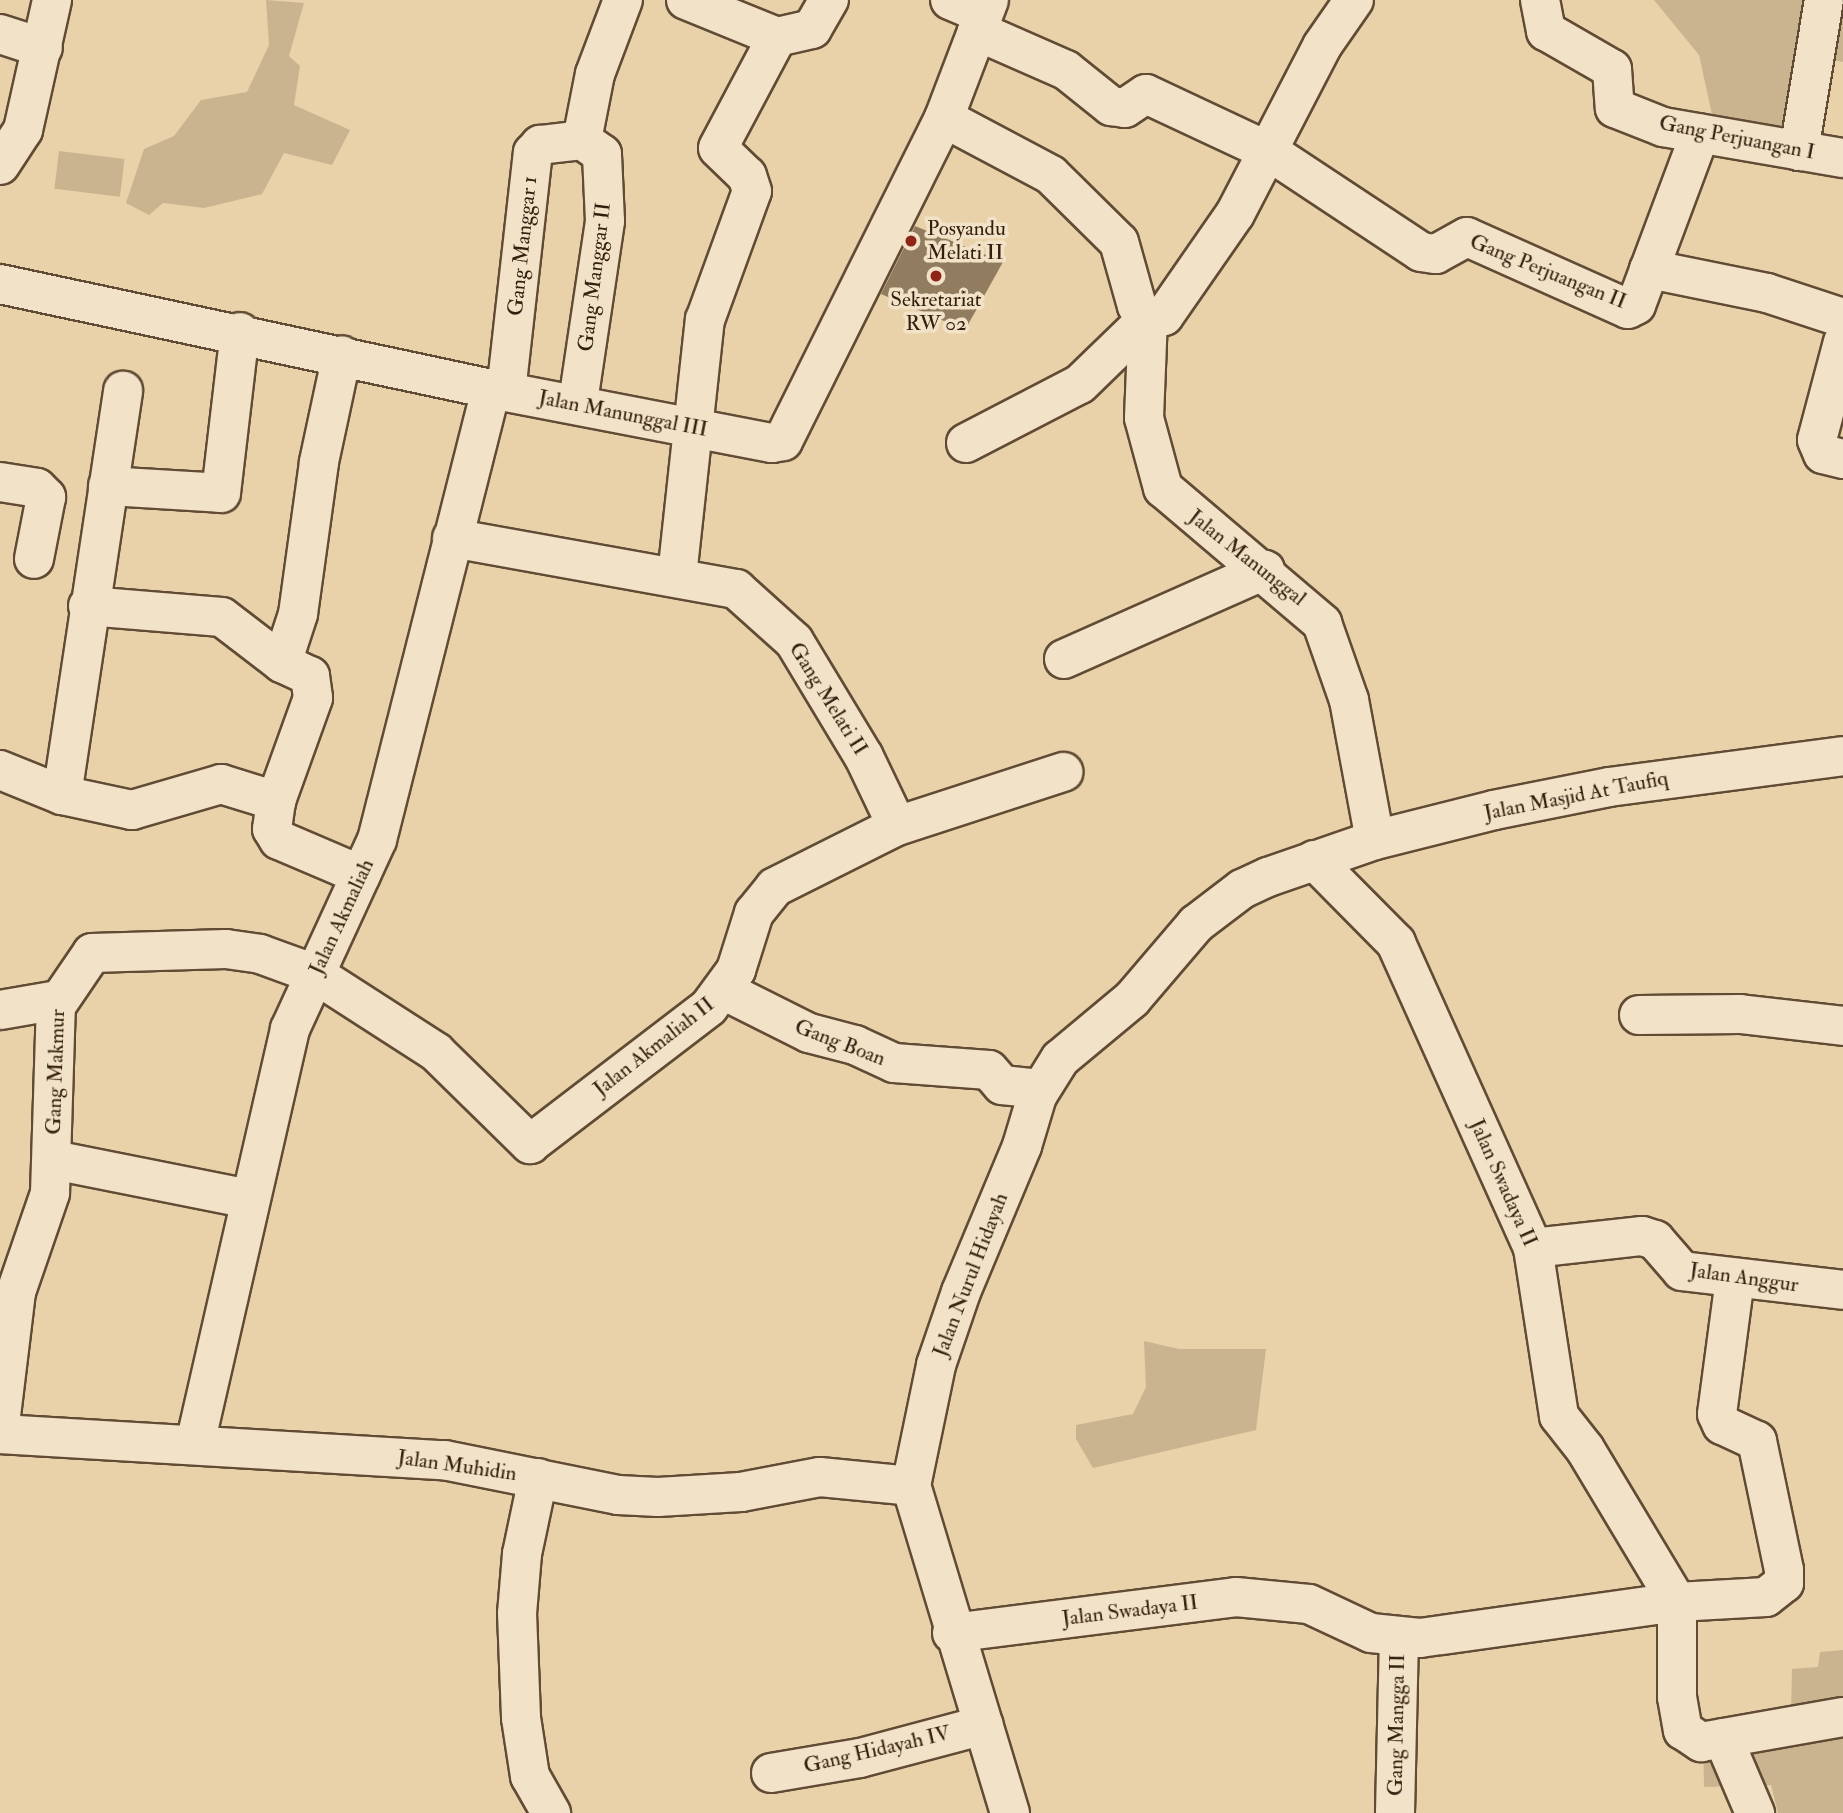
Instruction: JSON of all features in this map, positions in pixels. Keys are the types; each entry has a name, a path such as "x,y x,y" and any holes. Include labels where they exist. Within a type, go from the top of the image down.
{"street":[{"path":"0,165 23,130 52,0"},
{"path":"582,139 595,74 623,0"},
{"path":"686,0 777,37 812,29 828,0"},
{"path":"966,443 1080,384 1148,318 1164,316 1270,152 1322,46 1354,0"},
{"name":"Gang Perjuangan I","path":"1540,0 1546,31 1612,69 1613,107 1700,134 1843,158"},
{"path":"1798,151 1824,0"},
{"path":"975,11 1066,70 1111,106 1125,108 1146,94 1270,152"},
{"name":"Jalan Manunggal III","path":"0,284 240,332 499,391 578,402 772,443 790,433 944,118 975,11"},
{"path":"0,34 43,48"},
{"path":"677,576 705,320 752,191 747,176 718,148 777,37"},
{"name":"Jalan Manunggal","path":"944,118 1051,175 1089,207 1119,243 1137,306 1148,318 1146,440 1163,488 1310,607 1335,648 1375,840"},
{"name":"Gang Perjuangan II","path":"1270,152 1425,253 1436,254 1467,237 1628,309 1636,305 1700,134"},
{"name":"Gang Manggar 1","path":"499,391 533,153 540,145 582,139"},
{"name":"Gang Manggar II","path":"578,402 605,221 602,154 582,139"},
{"path":"1649,269 1767,293 1843,318"},
{"path":"108,486 221,493 240,332"},
{"path":"1843,342 1817,440 1824,454 1843,459"},
{"path":"282,663 298,614 319,462 342,355"},
{"path":"62,795 88,606 123,391"},
{"name":"Jalan Akmaliah","path":"195,1444 290,1029 377,840 452,538 499,391"},
{"path":"0,482 37,488 46,497 34,559"},
{"name":"Gang Melati II","path":"452,538 677,576 736,589 794,641 864,757 897,826"},
{"path":"1064,659 1265,570"},
{"path":"88,606 222,617 282,663 310,676 313,690 276,801 272,829 279,841 361,874"},
{"name":"Jalan Masjid At Taufiq","path":"1314,860 1375,840 1609,787 1843,756"},
{"path":"0,770 62,795 132,810 221,784 276,801"},
{"name":"Jalan Akmaliah II","path":"315,974 436,1052 530,1144 709,1007 723,990 744,954 763,898 897,826 1063,772"},
{"name":"Jalan Nurul Hidayah","path":"1010,1813 984,1725 952,1633 911,1486 936,1365 1040,1089 1060,1059 1132,999 1196,924 1242,889 1314,860"},
{"name":"Jalan Swadaya II","path":"1314,860 1396,943 1534,1248 1559,1416 1585,1449 1676,1602"},
{"name":"Gang Makmur","path":"0,1424 16,1292 44,1219 54,1160 58,1000 84,958 105,951 226,949 260,954 315,974"},
{"name":"Gang Boan","path":"723,990 809,1033 894,1063 989,1070 1002,1085 1040,1089"},
{"path":"0,1010 58,1000"},
{"path":"1639,1015 1740,1014 1843,1026"},
{"path":"54,1160 250,1199"},
{"name":"Jalan Anggur","path":"1534,1248 1642,1237 1655,1240 1682,1271 1843,1290"},
{"name":"Jalan Swadaya II","path":"952,1633 1236,1597 1309,1604 1371,1633 1399,1638 1676,1602 1766,1597 1784,1583 1756,1441 1722,1425 1717,1414 1735,1279"},
{"name":"Jalan Muhidin","path":"0,1434 444,1460 658,1497 741,1492 820,1477 911,1486"},
{"path":"538,1478 522,1555 517,1613 521,1718 530,1776 551,1813"},
{"path":"1676,1602 1681,1724 1697,1741 1843,1717"},
{"name":"Gang Mangga II","path":"1395,1813 1399,1638"},
{"name":"Gang Hidayah IV","path":"771,1773 860,1758 984,1725"},
{"path":"1723,1738 1755,1813"}],"shaded area":[{"path":"266,0 304,3 289,56 300,66 294,105 350,130 332,165 284,153 262,194 204,208 163,203 149,215 126,203 144,149 174,136 201,100 247,92 269,45"},
{"path":"1654,0 1843,0 1843,62 1829,59 1806,141 1715,128 1699,55"},
{"path":"59,151 125,159 120,197 54,189"},
{"path":"1144,1341 1179,1349 1266,1349 1256,1430 1093,1468 1076,1439 1076,1425 1133,1414 1146,1387"},
{"path":"1843,1650 1843,1813 1778,1813 1771,1785 1704,1787 1703,1735 1791,1714 1792,1669 1818,1667 1820,1652"}],"building":[{"name":"Sekretariat RW 02","path":"915,226 1003,262 965,330 881,294"}],"place":[{"name":"Posyandu Melati II","path":"911,241"},
{"name":"Sekretariat RW 02","path":"936,276"}]}
